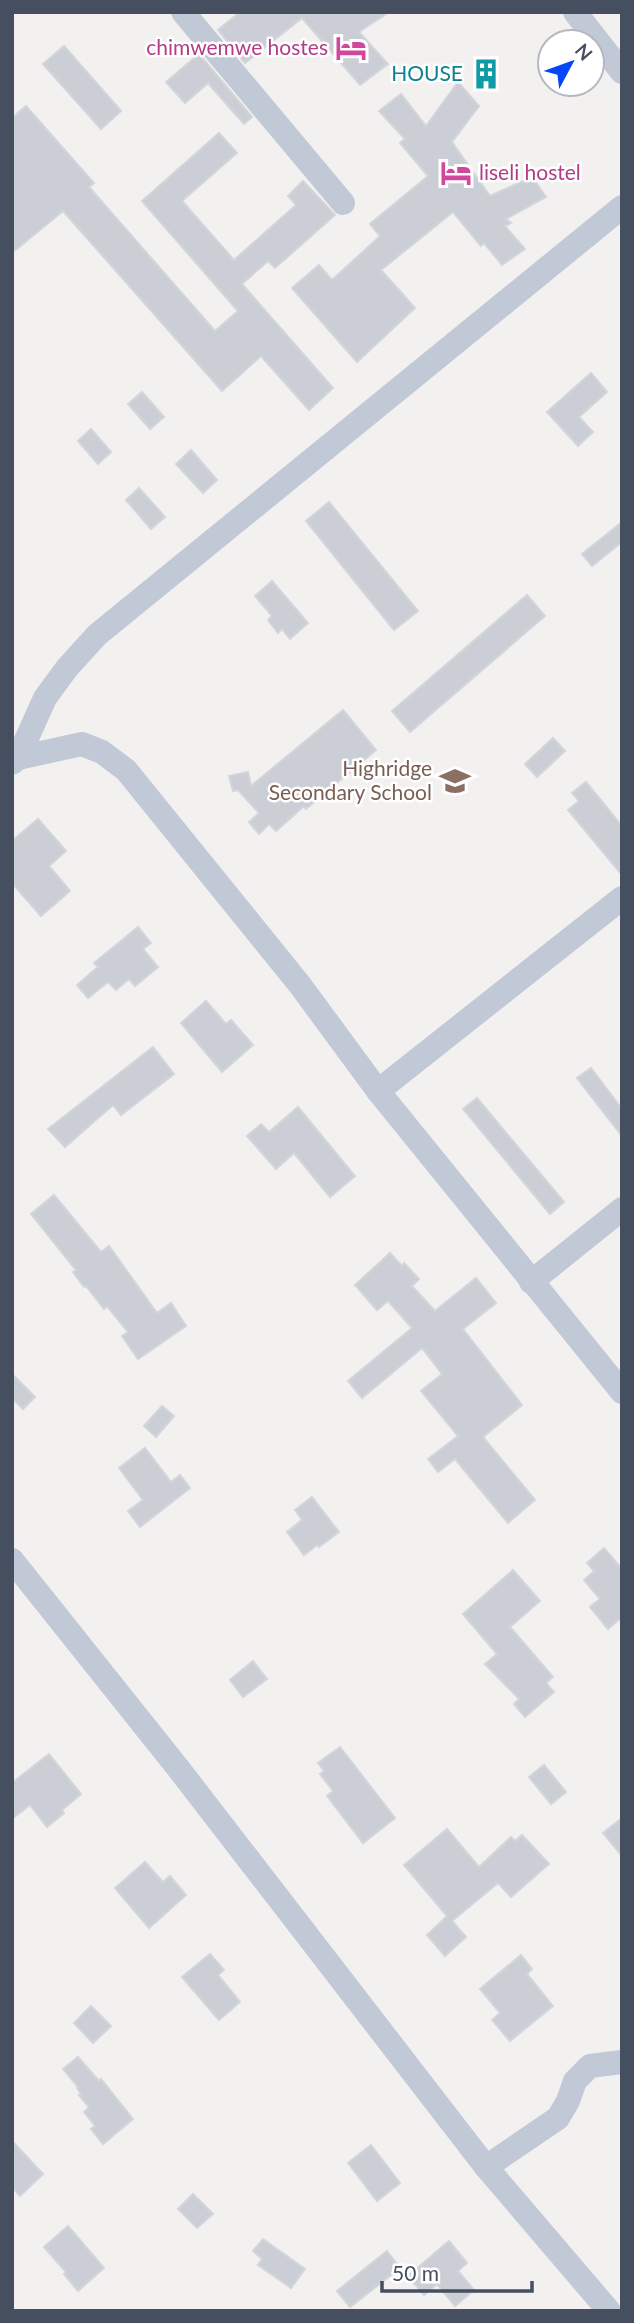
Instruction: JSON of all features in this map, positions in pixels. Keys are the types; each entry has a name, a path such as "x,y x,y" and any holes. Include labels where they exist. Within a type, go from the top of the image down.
{"street":[{"path":"183,12 343,203"},
{"path":"575,12 622,72"},
{"path":"15,760 45,698 67,668 97,635 622,207"},
{"path":"15,760 82,744 102,752 126,771 300,985 378,1091 622,1392"},
{"path":"378,1091 622,898"},
{"path":"531,1282 622,1209"},
{"path":"12,1560 178,1768 486,2167 609,2311"},
{"path":"486,2167 558,2118 576,2081 590,2066 622,2062"}],"building":[{"path":"240,12 389,12 359,32 388,64 360,85 302,18 245,63 218,30"},
{"path":"64,46 121,111 101,129 43,64"},
{"path":"199,54 252,117 244,124 208,83 185,103 166,82"},
{"path":"458,82 479,106 452,142 490,196 532,177 546,197 506,219 511,223 505,226 525,249 502,265 484,243 481,246 453,212 381,270 415,308 357,362 292,288 319,265 332,280 380,236 370,224 428,176 400,143 405,139 379,111 401,94 426,126"},
{"path":"26,106 94,183 89,187 215,331 238,311 142,201 219,133 237,153 182,201 234,260 296,205 288,196 303,181 335,215 275,268 268,261 242,284 333,388 309,410 261,356 222,391 63,211 12,253 12,118"},
{"path":"591,373 607,392 579,417 593,432 578,446 547,412"},
{"path":"142,392 164,417 150,429 128,404"},
{"path":"91,429 111,452 98,464 78,441"},
{"path":"191,450 217,480 203,493 176,464"},
{"path":"139,488 165,517 151,529 126,500"},
{"path":"329,502 418,611 394,630 306,521"},
{"path":"622,522 622,542 592,566 582,554"},
{"path":"272,581 308,623 290,639 282,629 278,633 268,620 272,616 255,596"},
{"path":"527,595 545,616 410,732 392,711"},
{"path":"343,710 376,750 276,831 269,824 259,834 249,822 259,813 238,790 233,791 229,776 248,772 251,786"},
{"path":"553,738 565,751 537,777 525,764"},
{"path":"586,782 622,826 622,875 568,810 579,801 572,793"},
{"path":"38,819 66,851 49,866 70,891 41,916 12,883 12,841"},
{"path":"138,927 151,943 143,949 158,967 135,986 129,979 116,990 108,982 88,998 77,985 98,967 94,963"},
{"path":"206,1001 226,1024 231,1020 253,1045 222,1072 181,1023"},
{"path":"153,1047 174,1074 121,1115 113,1105 65,1147 48,1129"},
{"path":"591,1068 622,1109 622,1136 577,1078"},
{"path":"477,1098 564,1202 550,1214 463,1109"},
{"path":"298,1107 355,1176 330,1197 294,1153 276,1169 247,1136 261,1124 269,1132"},
{"path":"54,1195 101,1252 109,1246 157,1313 171,1303 186,1326 138,1359 122,1336 128,1332 107,1306 104,1309 86,1286 84,1287 73,1272 76,1270 31,1214"},
{"path":"390,1253 419,1279 412,1286 435,1311 476,1278 496,1303 463,1329 522,1405 483,1437 535,1500 508,1523 455,1459 438,1472 428,1459 458,1436 421,1391 442,1374 422,1348 362,1398 348,1381 412,1328 388,1301 377,1310 355,1285"},
{"path":"12,1374 35,1397 23,1409 12,1398"},
{"path":"162,1406 174,1416 156,1437 144,1426"},
{"path":"145,1448 171,1482 180,1475 190,1488 140,1527 128,1511 143,1500 119,1468"},
{"path":"312,1497 339,1532 304,1555 287,1532 302,1520 295,1510"},
{"path":"604,1548 622,1569 622,1617 608,1629 590,1607 600,1599 584,1580 594,1571 587,1563"},
{"path":"513,1570 540,1601 510,1627 553,1677 546,1683 554,1692 525,1717 514,1704 519,1699 485,1664 497,1654 463,1614"},
{"path":"253,1661 267,1679 243,1697 230,1680"},
{"path":"340,1747 395,1818 363,1843 327,1796 333,1791 320,1774 324,1771 318,1763"},
{"path":"49,1754 81,1794 47,1827 30,1805 12,1819 12,1783"},
{"path":"544,1765 566,1792 551,1804 529,1777"},
{"path":"622,1818 622,1856 603,1833"},
{"path":"447,1829 479,1867 511,1837 515,1841 522,1835 549,1864 511,1897 498,1883 452,1921 466,1937 445,1956 427,1935 447,1916 404,1865"},
{"path":"145,1862 163,1882 170,1876 186,1895 149,1928 115,1888"},
{"path":"210,1954 224,1970 218,1975 240,2002 219,2020 182,1977"},
{"path":"521,1955 532,1969 527,1974 553,2006 510,2041 492,2020 500,2013 480,1989"},
{"path":"91,2006 111,2026 93,2043 74,2023"},
{"path":"78,2057 99,2081 101,2079 133,2119 103,2144 91,2129 95,2126 84,2112 89,2107 79,2095 81,2094 78,2087 63,2069"},
{"path":"12,2141 43,2174 20,2196 12,2187"},
{"path":"371,2145 400,2183 377,2201 348,2163"},
{"path":"193,2194 213,2214 197,2228 178,2209"},
{"path":"68,2226 104,2268 78,2291 64,2274 66,2272 44,2247"},
{"path":"263,2239 305,2269 291,2288 258,2265 262,2259 253,2251"},
{"path":"449,2241 467,2263 458,2271 474,2290 455,2306 437,2284 424,2295 408,2276"},
{"path":"387,2251 400,2268 350,2307 337,2291"}],"place":[{"name":"chimwemwe hostes","path":"351,48"},
{"name":"HOUSE","path":"486,74"},
{"name":"liseli hostel","path":"456,173"},
{"name":"Highridge Secondary School","path":"455,781"}]}
